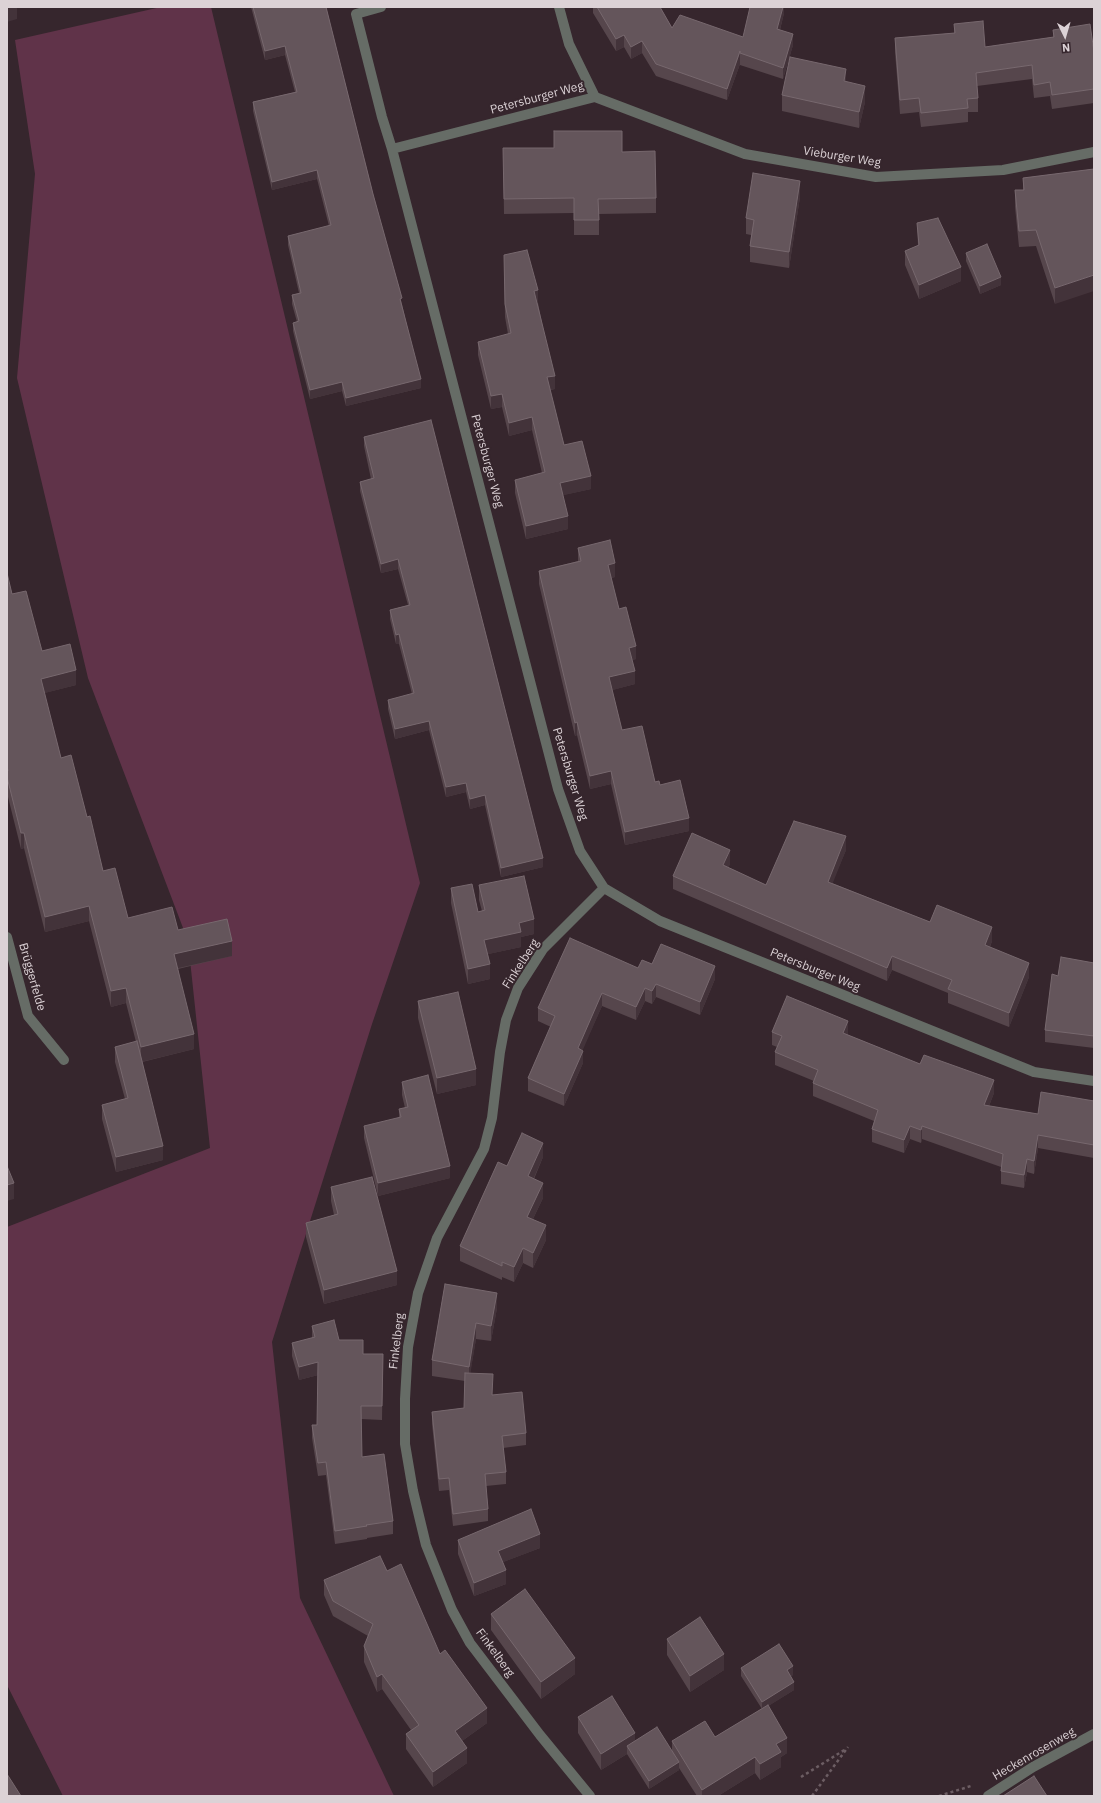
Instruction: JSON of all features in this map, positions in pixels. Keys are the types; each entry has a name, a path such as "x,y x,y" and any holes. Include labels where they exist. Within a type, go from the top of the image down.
{"street":[{"name":"Petersburger Weg","path":"381,7 356,14 382,117 392,149 558,789 580,851 604,888 660,921 1034,1072 1094,1081"},
{"name":"Petersburger Weg","path":"392,149 595,97 569,44 559,7"},
{"name":"Vieburger Weg","path":"595,97 745,154 876,177 1003,170 1094,152"},
{"name":"Finkelberg","path":"590,1796 540,1735 470,1643 452,1610 426,1545 413,1491 406,1444 405,1399 408,1346 418,1293 437,1238 484,1149 492,1118 500,1052 506,1020 518,988 543,949 604,888"},
{"name":"Brüggerfelde","path":"7,937 28,1016 64,1060"},
{"name":"Heckenrosenweg","path":"988,1796 1033,1767 1094,1734"}],"path":[{"path":"801,1776 848,1747 812,1796"}],"shaded area":[{"path":"161,7 211,7 420,883 372,1024 272,1342 300,1598 394,1796 63,1796 7,1685 7,1227 210,1148 188,941 88,678 17,378 35,174 15,40"}],"building":[{"path":"253,7 326,7 373,194 402,298 400,299 421,379 346,398 342,382 310,390 293,323 299,321 292,295 301,293 288,236 331,225 317,170 272,182 253,102 297,92 285,46 265,51"},
{"path":"597,7 660,7 672,28 680,15 743,37 750,7 783,7 777,29 793,34 783,68 740,53 740,51 727,89 656,64 642,41 631,47 624,35 616,39"},
{"path":"983,21 985,47 1054,37 1053,30 1090,24 1094,52 1094,89 1052,95 1050,82 1034,85 1032,65 976,73 978,98 967,99 968,108 921,113 919,98 900,100 895,38 955,33 954,24"},
{"path":"790,57 846,69 844,81 865,86 859,112 782,95"},
{"path":"554,131 622,131 622,152 655,151 656,198 598,199 599,220 574,220 574,198 504,199 503,148 554,148"},
{"path":"1094,169 1094,275 1055,288 1036,230 1019,231 1015,190 1024,190 1023,178"},
{"path":"753,173 800,181 789,252 750,246 754,220 746,218"},
{"path":"938,218 961,267 919,285 905,251 919,245 917,223"},
{"path":"987,244 1001,277 980,286 966,253"},
{"path":"527,250 538,290 534,291 555,376 547,377 564,445 582,441 591,476 560,483 568,516 526,526 515,480 545,472 532,417 509,423 502,394 491,396 478,342 511,333 505,304 504,255"},
{"path":"431,420 543,858 501,868 485,795 470,799 466,783 446,787 429,721 395,729 388,700 414,693 399,634 396,635 390,610 410,605 398,559 381,564 360,482 374,478 364,437"},
{"path":"610,540 615,563 608,565 619,609 626,607 636,646 629,648 635,671 609,677 622,730 642,726 655,782 659,781 660,785 680,780 689,818 625,832 611,771 590,776 577,722 575,723 539,571 581,561 578,548"},
{"path":"7,573 12,594 26,591 42,651 70,644 76,670 41,679 61,758 71,755 87,817 90,816 103,871 115,868 128,918 172,907 178,930 227,919 232,941 174,954 194,1034 141,1047 126,988 111,991 89,906 45,917 24,833 21,833 7,777"},
{"path":"794,821 846,836 828,882 930,922 937,905 992,927 985,945 1029,963 1009,1013 948,989 952,980 892,956 887,968 673,876 692,833 730,850 723,865 766,885"},
{"path":"524,876 534,919 519,923 521,932 484,940 490,964 468,969 451,888 472,884 478,912 485,910 479,885"},
{"path":"570,938 638,968 642,960 652,964 661,944 715,966 700,1002 656,984 652,991 645,988 636,1007 602,993 578,1048 583,1051 564,1094 528,1078 555,1016 538,1008"},
{"path":"1061,957 1094,963 1094,1036 1045,1030 1052,974 1058,976"},
{"path":"458,992 476,1069 437,1078 418,1001"},
{"path":"787,996 848,1021 843,1033 920,1064 924,1055 994,1080 984,1105 1038,1114 1041,1092 1094,1101 1094,1145 1038,1135 1034,1161 1027,1159 1024,1175 1001,1171 1003,1154 922,1126 921,1130 910,1126 904,1140 872,1129 878,1110 813,1083 818,1070 775,1052 782,1036 772,1032"},
{"path":"137,1041 163,1146 116,1157 102,1105 128,1098 115,1047"},
{"path":"428,1075 450,1166 378,1183 364,1126 401,1117 399,1109 408,1107 402,1082"},
{"path":"522,1133 543,1143 528,1176 543,1183 527,1217 546,1225 533,1253 523,1248 514,1267 502,1262 502,1266 460,1246 498,1162 507,1166"},
{"path":"7,1166 14,1183 7,1185"},
{"path":"372,1177 397,1271 324,1290 306,1223 338,1214 331,1187"},
{"path":"445,1284 497,1293 491,1326 476,1323 469,1367 432,1360"},
{"path":"334,1320 339,1340 363,1340 363,1354 383,1354 382,1406 361,1406 362,1457 384,1454 393,1521 335,1531 326,1462 318,1463 312,1425 317,1425 318,1362 299,1367 292,1343 315,1337 312,1326"},
{"path":"465,1373 493,1374 492,1395 522,1392 526,1433 502,1436 506,1472 485,1474 488,1509 453,1514 449,1478 439,1479 432,1412 464,1408"},
{"path":"531,1509 540,1534 498,1551 506,1570 474,1583 458,1540"},
{"path":"380,1556 387,1571 401,1564 440,1654 445,1650 487,1708 455,1731 467,1748 433,1772 406,1734 419,1725 382,1674 377,1677 364,1646 373,1624 333,1601 324,1580"},
{"path":"525,1589 575,1658 541,1682 491,1614"},
{"path":"700,1617 724,1654 690,1676 667,1639"},
{"path":"779,1644 793,1666 787,1670 794,1682 762,1702 741,1668"},
{"path":"612,1696 635,1733 601,1754 578,1717"},
{"path":"768,1705 787,1738 776,1744 781,1752 760,1764 755,1757 702,1790 672,1741 705,1721 715,1737"},
{"path":"657,1727 679,1762 649,1781 627,1746"},
{"path":"7,1774 21,1796 7,1796"},
{"path":"1034,1776 1047,1796 1003,1796"}]}
